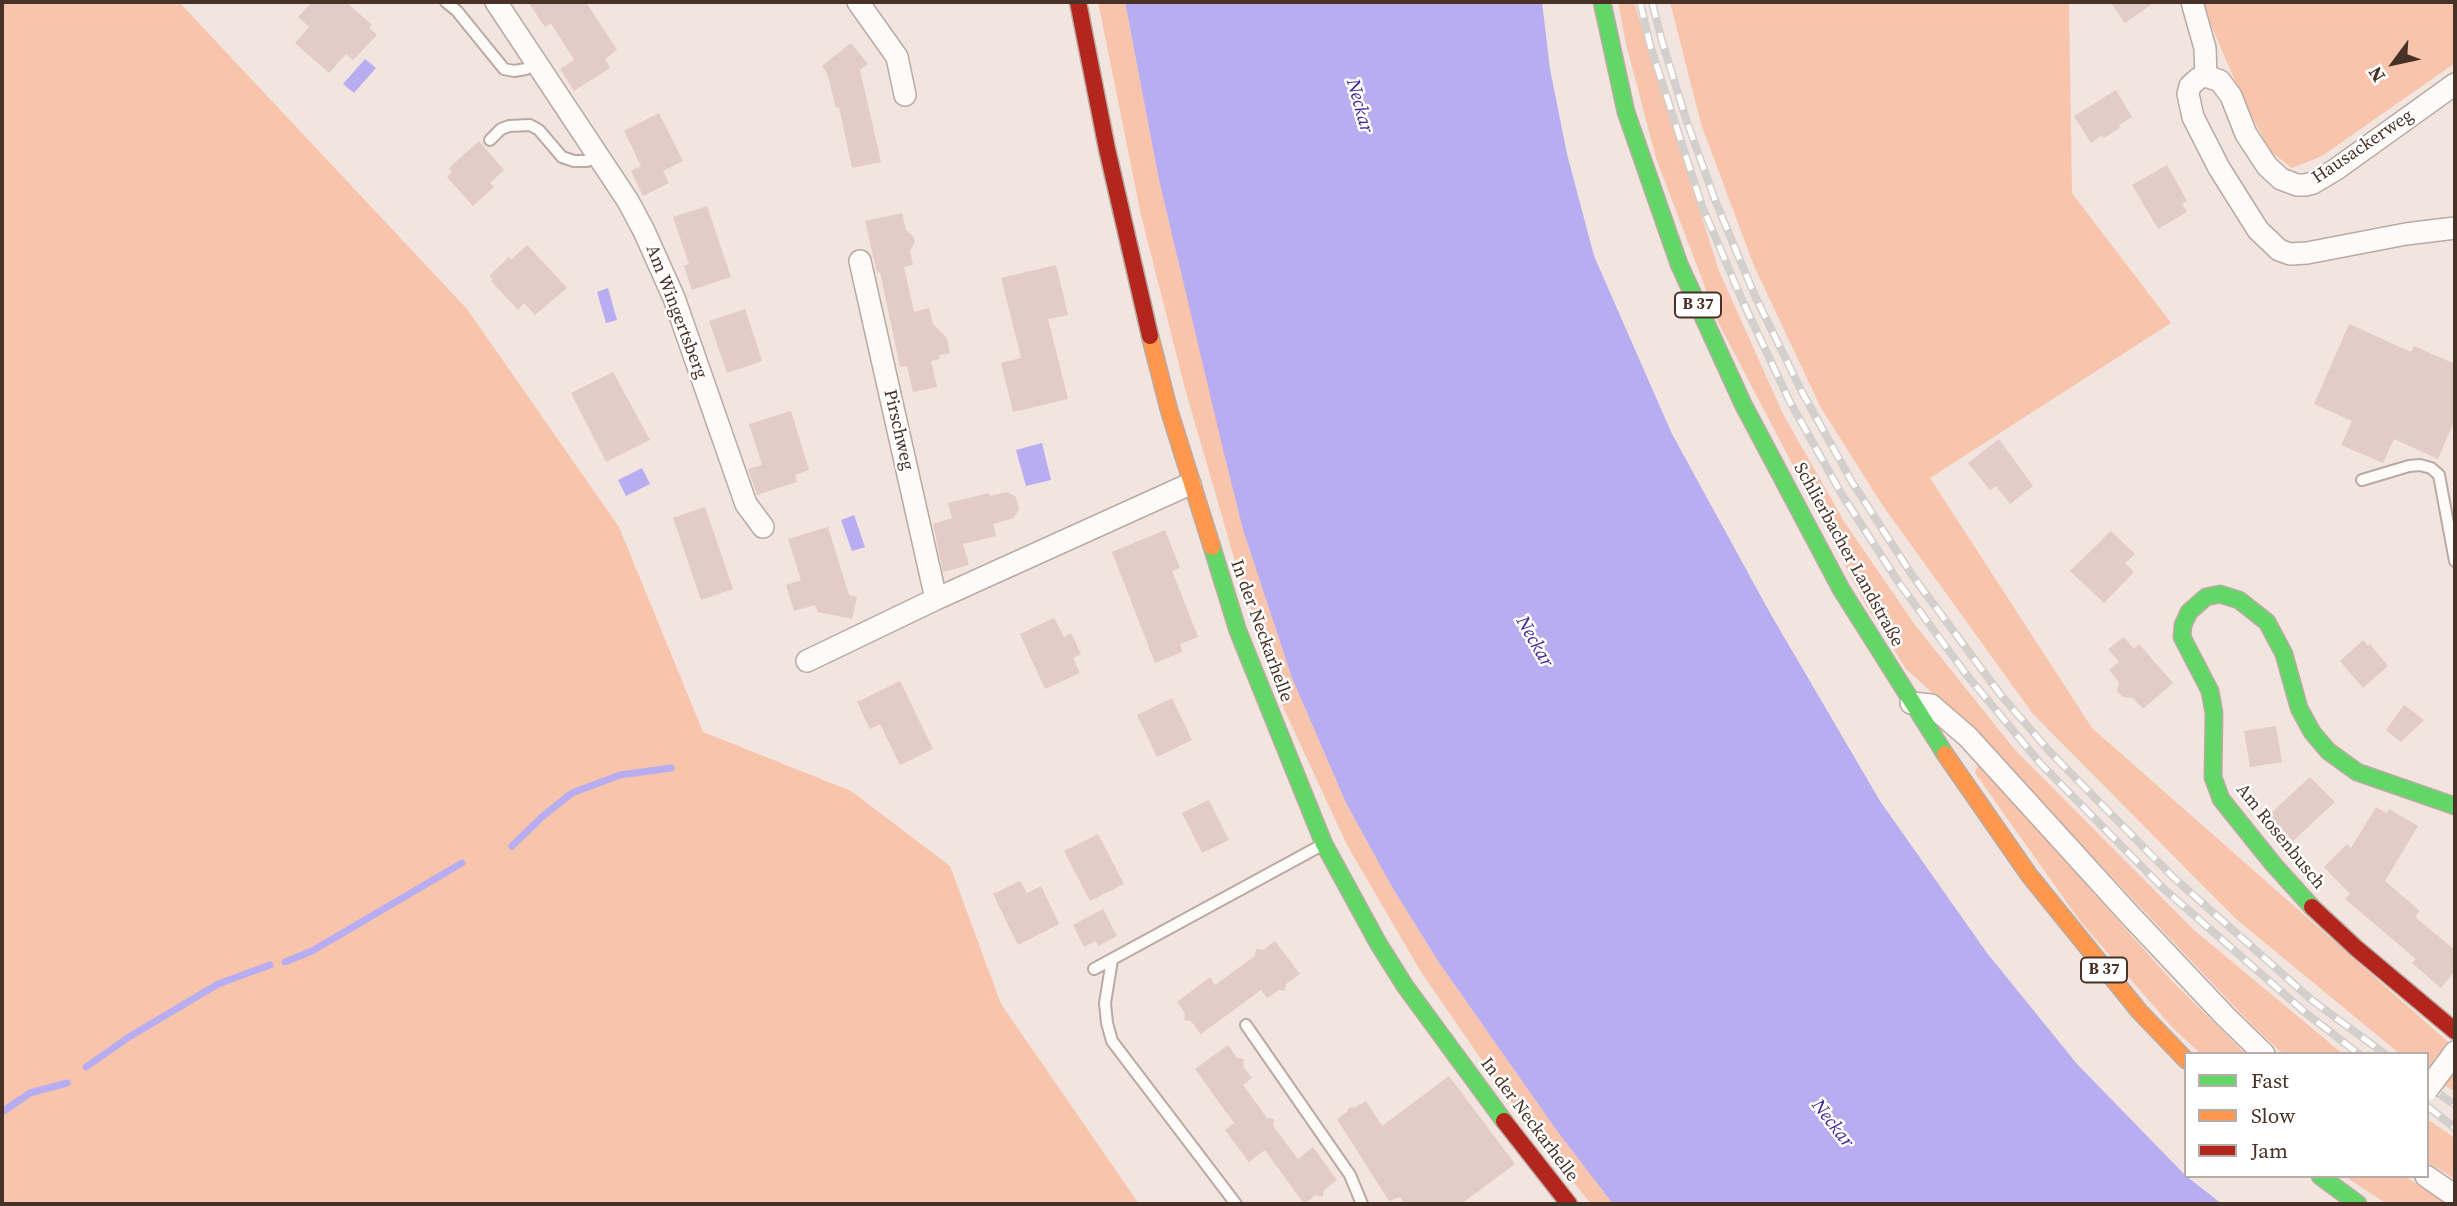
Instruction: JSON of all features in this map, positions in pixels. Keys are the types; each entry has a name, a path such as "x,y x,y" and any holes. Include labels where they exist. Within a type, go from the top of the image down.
{"main road":[{"name":"In der Neckarhelle","path":"1078,2 1107,149 1146,322 1190,484 1238,631 1324,844 1368,926 1405,986 1499,1115 1569,1204"},
{"name":"Schlierbacher Landstraße","path":"1602,2 1626,112 1679,264 1743,404 1841,589 1911,703 1981,809 2029,875 2139,1011 2184,1058"},
{"name":"Am Rosenbusch","path":"2455,806 2357,772 2328,751 2312,732 2299,708 2277,638 2267,622 2252,608 2239,600 2220,594 2206,597 2189,612 2183,625 2182,637 2210,691 2214,713 2213,778 2221,799 2312,907 2455,1031"},
{"path":"2323,1178 2358,1204"}],"street":[{"name":"Am Wingertsberg","path":"496,2 628,201 662,268 746,504 764,527"},
{"path":"858,2 897,57 905,95"},
{"path":"2192,2 2205,48 2206,76 2190,86 2188,94 2193,117 2242,207 2258,230 2279,250 2290,254 2307,253 2406,234 2455,228"},
{"name":"Hausackerweg","path":"2206,76 2214,77 2225,86 2246,134 2267,166 2281,179 2298,185 2313,183 2323,178 2455,84"},
{"name":"Pirschweg","path":"860,261 936,599"},
{"path":"807,661 936,599 1190,484"},
{"path":"1911,703 1931,705 1968,737 2146,932 2262,1052"},
{"path":"2429,1087 2450,1059"},
{"path":"2429,1178 2455,1196"}],"lane":[{"path":"446,2 457,10 504,69 526,69 536,62"},
{"path":"489,140 501,129 509,126 530,125 538,130 562,157 587,161 598,156"},
{"path":"2362,480 2409,466 2431,468 2438,475 2455,561"},
{"path":"1094,969 1324,844"},
{"path":"1112,960 1105,1003 1112,1041 1236,1204"},
{"path":"1246,1025 1350,1175 1357,1202"}],"shaded area":[{"path":"2,2 179,2 467,309 619,527 703,732 851,791 950,866 1001,1004 1139,1204 2,1204"},
{"path":"1098,2 1125,2 1159,180 1243,530 1292,678 1346,803 1392,887 1438,961 1557,1131 1613,1204 1591,1204 1517,1111 1421,972 1347,845 1284,709 1234,558 1184,385 1141,215"},
{"path":"1618,2 1634,2 1719,271 1783,414 1845,523 1915,625 2015,750 2194,930 2341,1052 2281,1052 2251,1024 1967,724 1906,669 1866,605 1719,324 1656,158 1626,44"},
{"path":"1670,2 2069,2 2072,193 2171,323 1930,478 2092,728 2455,1048 2455,1092 2429,1074 2429,1052 2398,1052 2236,919 2033,714 1883,506 1821,408 1754,266 1701,124"},
{"path":"2201,2 2455,2 2455,63 2322,156 2292,168 2270,151 2243,99"},
{"path":"1978,764 2173,982 2244,1052 2199,1052 2172,1027 2080,921 1975,773"},
{"path":"2429,1120 2455,1138 2455,1179 2429,1163"},
{"path":"2347,1178 2407,1178 2448,1204 2387,1204"}],"water":[{"name":"Neckar","path":"1125,2 1542,2 1550,69 1567,154 1594,256 1672,434 1770,613 1880,801 1987,953 2077,1064 2184,1174 2184,1178 2189,1178 2222,1204 1613,1204 1557,1131 1438,961 1392,887 1346,803 1292,678 1243,530 1159,180"},
{"path":"365,59 376,68 354,93 343,84"},
{"path":"608,288 617,320 606,323 597,292"},
{"path":"1042,443 1051,480 1026,486 1016,450"},
{"path":"642,468 650,484 626,496 618,480"},
{"path":"854,515 865,547 852,551 841,520"}],"building":[{"path":"312,2 346,2 372,25 369,28 377,35 353,60 346,54 329,73 295,43 309,27 298,17"},
{"path":"528,2 586,2 617,50 605,59 610,68 574,91 560,69 574,60 551,23 545,27"},
{"path":"2110,2 2155,2 2125,23"},
{"path":"851,43 868,64 860,70 881,162 852,168 839,107 836,108 827,73 822,66"},
{"path":"2116,90 2132,117 2119,125 2120,128 2091,143 2074,116"},
{"path":"659,113 683,161 663,171 669,183 643,196 631,171 641,166 624,131"},
{"path":"479,141 504,170 490,183 494,187 473,206 447,177 452,172 449,168"},
{"path":"2167,165 2187,201 2182,204 2187,212 2158,229 2132,185"},
{"path":"707,206 731,277 692,290 684,266 689,264 673,217"},
{"path":"902,213 906,230 915,242 910,251 913,265 904,267 914,312 929,308 933,324 947,338 950,353 939,355 940,359 931,361 937,387 913,392 907,366 900,367 880,272 877,273 865,221"},
{"path":"527,245 567,288 535,315 524,303 518,310 489,276"},
{"path":"1056,265 1068,315 1048,319 1068,399 1013,412 1001,363 1021,358 1001,278"},
{"path":"745,309 762,361 727,373 709,321"},
{"path":"2349,324 2411,352 2414,346 2455,364 2455,419 2438,459 2394,439 2383,463 2341,445 2352,421 2314,404"},
{"path":"613,372 650,440 606,462 571,393"},
{"path":"791,411 809,470 795,475 797,482 757,495 748,469 762,465 749,424"},
{"path":"1999,439 2033,486 2010,504 1996,486 1990,490 1968,463"},
{"path":"1007,492 1016,497 1019,510 1013,518 993,524 996,536 963,544 969,565 943,572 933,524 952,518 948,503 989,493 990,496"},
{"path":"705,507 733,589 701,600 673,518"},
{"path":"828,527 849,595 857,597 852,619 818,612 815,605 794,611 786,585 801,580 788,539"},
{"path":"1165,530 1180,568 1172,571 1198,637 1180,644 1182,652 1155,663 1112,552"},
{"path":"2111,531 2135,554 2125,563 2134,572 2104,603 2070,571"},
{"path":"1054,618 1064,637 1071,633 1081,654 1073,658 1080,673 1045,689 1020,634"},
{"path":"2124,637 2134,649 2139,644 2173,683 2143,709 2133,698 2123,697 2117,691 2119,682 2109,670 2119,662 2108,649"},
{"path":"2363,640 2368,646 2370,644 2388,666 2363,688 2340,661"},
{"path":"900,681 933,749 900,765 880,724 870,729 857,702"},
{"path":"1172,698 1192,740 1157,757 1137,715"},
{"path":"2404,705 2424,720 2401,742 2386,730"},
{"path":"2276,726 2282,762 2250,767 2244,731"},
{"path":"2310,777 2335,802 2293,841 2269,815"},
{"path":"1209,800 1229,840 1202,853 1182,813"},
{"path":"2376,807 2387,813 2389,809 2418,826 2385,881 2420,911 2415,917 2455,950 2455,971 2441,988 2412,963 2416,959 2345,899 2350,894 2324,867 2347,844 2351,848"},
{"path":"1098,834 1124,884 1090,901 1064,851"},
{"path":"1020,881 1027,893 1041,886 1059,924 1018,945 993,894"},
{"path":"1103,909 1117,936 1098,946 1096,941 1084,947 1073,925"},
{"path":"1275,941 1300,974 1286,984 1285,991 1279,990 1267,998 1261,990 1201,1034 1191,1021 1184,1020 1185,1013 1177,1002 1210,977 1215,985 1255,956 1256,949 1263,950"},
{"path":"1228,1045 1237,1058 1244,1059 1243,1066 1252,1078 1243,1085 1267,1118 1274,1119 1273,1126 1298,1159 1313,1147 1337,1180 1324,1190 1323,1197 1316,1195 1304,1204 1265,1150 1249,1162 1225,1130 1234,1123 1195,1069"},
{"path":"1449,1076 1515,1164 1461,1204 1405,1204 1400,1197 1389,1201 1337,1119 1347,1112 1349,1107 1354,1108 1366,1101 1382,1126"}],"waterway":[{"path":"512,846 572,793 620,775 671,768"},
{"path":"285,962 312,951 462,863"},
{"path":"86,1067 129,1037 218,984 270,965"},
{"path":"2,1112 30,1093 67,1083"}],"railway":[{"path":"1640,2 1650,45 1702,206 1743,302 1790,402 1841,493 1899,583 1966,674 2040,763 2163,888 2307,1014 2356,1052"},
{"path":"1652,2 1686,119 1715,200 1755,296 1802,392 1852,482 1912,575 2000,694 2050,752 2173,877 2313,1001 2382,1052"},
{"path":"2429,1086 2455,1105"},
{"path":"2429,1108 2455,1128"}],"traffic: fast":[{"path":"1602,2 1626,112 1679,264 1743,404 1841,589 1945,754"},
{"path":"1212,547 1238,631 1324,844 1378,943 1405,986 1504,1121"},
{"path":"2312,907 2221,799 2213,777 2214,713 2210,691 2182,637 2183,625 2189,612 2206,597 2220,594 2239,600 2267,622 2284,654 2299,708 2312,732 2328,751 2357,772 2455,806"},
{"path":"2323,1178 2358,1204"}],"traffic: slow":[{"path":"1150,336 1169,410 1212,547"},
{"path":"1945,754 2029,875 2139,1011 2184,1058"}],"traffic: jam":[{"path":"1078,2 1107,149 1150,336"},
{"path":"2312,907 2356,948 2455,1031"},
{"path":"1504,1121 1569,1204"}]}
